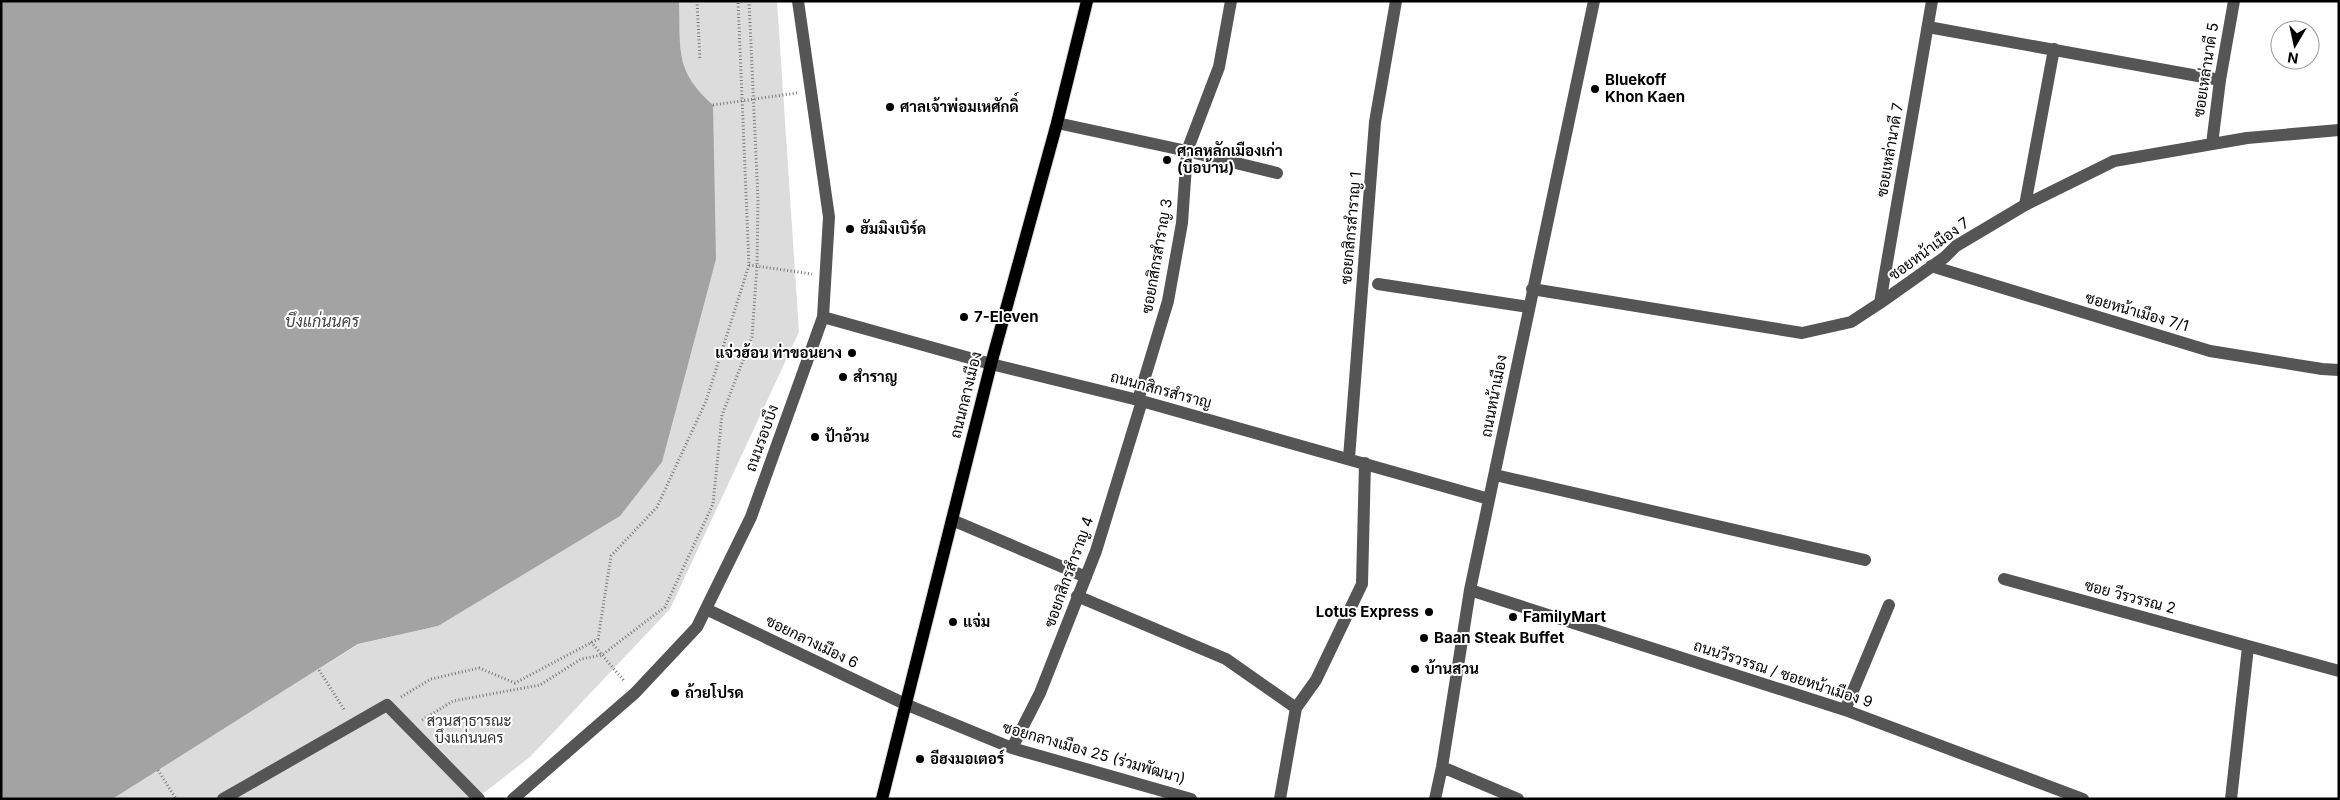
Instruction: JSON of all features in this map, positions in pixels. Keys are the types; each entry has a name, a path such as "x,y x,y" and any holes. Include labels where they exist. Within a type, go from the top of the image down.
{"main road":[{"name":"ถนนกลางเมือง","path":"882,799 991,364 1057,123 1087,1"}],"street":[{"name":"ถนนรอบบึง","path":"516,798 635,693 697,627 751,517 823,317 827,276 829,217 798,1"},
{"name":"ซอยกสิกรสำราญ 3","path":"1140,401 1168,301 1182,223 1187,151 1219,67 1231,1"},
{"name":"ซอยกสิกรสำราญ 1","path":"1348,458 1375,122 1396,1"},
{"name":"ถนนหน้าเมือง","path":"1435,799 1442,767 1470,590 1488,499 1495,475 1528,307 1594,1"},
{"name":"ซอยเหล่านาดี 7","path":"1880,304 1932,1"},
{"name":"ซอยเหล่านาดี 5","path":"2212,144 2220,80 2234,1"},
{"path":"1928,27 2220,80"},
{"path":"2025,205 2054,49"},
{"path":"1057,123 1187,151 1277,173"},
{"name":"ซอยหน้าเมือง 7","path":"1532,289 1802,333 1852,322 1880,304 1956,246 2025,205 2114,161 2247,138 2338,128"},
{"name":"ซอยหน้าเมือง 7/1","path":"1931,266 2210,351 2339,370"},
{"path":"1378,284 1528,307"},
{"name":"ถนนกสิกรสำราญ","path":"823,317 991,364 1140,401 1348,458 1488,499"},
{"name":"ซอยกสิกรสำราญ 4","path":"1012,748 1040,693 1086,577 1140,401"},
{"path":"1280,799 1296,708 1316,680 1362,584 1365,463"},
{"path":"1495,475 1865,560"},
{"path":"952,520 1086,577"},
{"name":"ซอย วีรวรรณ 2","path":"2004,579 2339,671"},
{"name":"ถนนวีรวรรณ / ซอยหน้าเมือง 9","path":"1470,590 1845,710 2083,799"},
{"path":"1077,596 1226,659 1296,708"},
{"path":"1845,710 1889,605"},
{"name":"ซอยกลางเมือง 6","path":"706,609 905,704"},
{"path":"2231,799 2248,646"},
{"name":"ซอยกลางเมือง 25 (ร่วมพัฒนา)","path":"905,704 1012,748 1191,799"},
{"path":"223,799 387,705 478,799"},
{"path":"1442,767 1518,799"}],"path":[{"path":"697,1 700,60"},
{"path":"387,705 432,679 479,668 515,683 598,639 611,556 657,507 706,401 749,265 744,101 738,1"},
{"path":"410,728 453,701 540,684 581,659 602,655 665,606 713,504 722,415 752,337 757,266 754,100 748,1"},
{"path":"713,105 812,91"},
{"path":"749,265 827,276"},
{"path":"591,642 635,693"},
{"path":"319,670 353,724"},
{"path":"158,770 176,799"}],"green space":[{"name":"สวนสาธารณะ บึงแก่นนคร","path":"679,1 777,1 799,332 670,609 530,757 476,799 110,799 359,644 438,626 713,106 700,93 692,81 682,58"}],"water":[{"name":"บึงแก่นนคร","path":"1,1 679,1 682,58 692,81 713,105 716,259 662,462 620,516 438,626 358,644 117,796 110,799 1,799"}],"place":[{"name":"Bluekoff Khon Kaen","path":"1595,89"},
{"name":"ศาลเจ้าพ่อมเหศักดิ์","path":"890,107"},
{"name":"ศาลหลักเมืองเก่า (บือบ้าน)","path":"1167,160"},
{"name":"ฮัมมิงเบิร์ด","path":"850,229"},
{"name":"7-Eleven","path":"964,317"},
{"name":"แจ่วฮ้อน ท่าขอนยาง","path":"852,353"},
{"name":"สำราญ","path":"843,377"},
{"name":"ป้าอ้วน","path":"815,437"},
{"name":"Lotus Express","path":"1429,612"},
{"name":"FamilyMart","path":"1513,617"},
{"name":"แจ่ม","path":"953,622"},
{"name":"Baan Steak Buffet","path":"1424,638"},
{"name":"บ้านสวน","path":"1415,669"},
{"name":"ถ้วยโปรด","path":"675,693"},
{"name":"อีฮงมอเตอร์","path":"920,759"}]}
